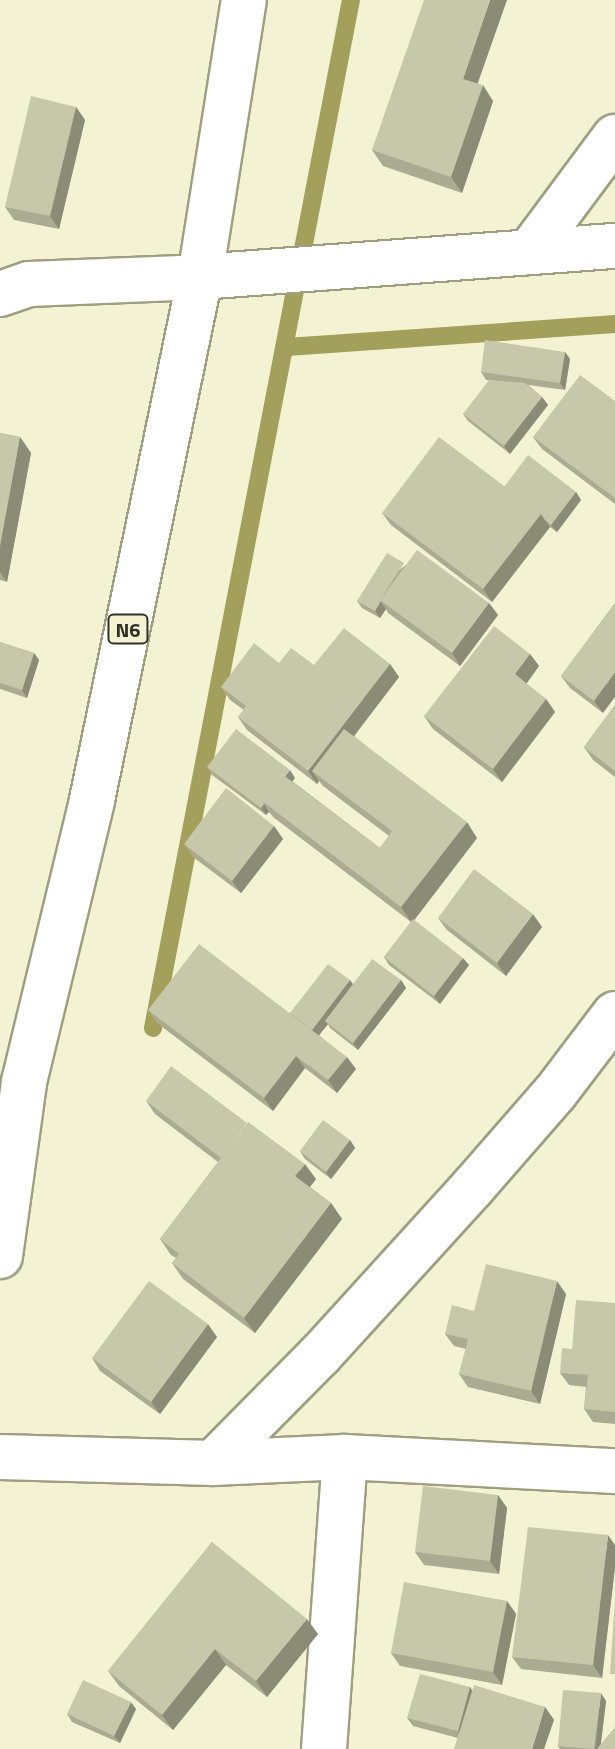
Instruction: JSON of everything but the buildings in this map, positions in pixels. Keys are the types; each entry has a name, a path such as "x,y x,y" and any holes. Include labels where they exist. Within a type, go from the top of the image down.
{"street":[{"name":"N6","path":"0,1256 12,1077 92,800 200,277 244,0"},
{"path":"531,250 615,137"},
{"path":"0,294 29,284 200,277 615,246"},
{"path":"213,1463 320,1355 472,1188 555,1093 615,1014"},
{"path":"0,1457 213,1463 345,1457 615,1471"},
{"path":"324,1749 345,1457"}],"waterway":[{"path":"153,1028 351,0"},
{"path":"287,347 615,324"}]}
